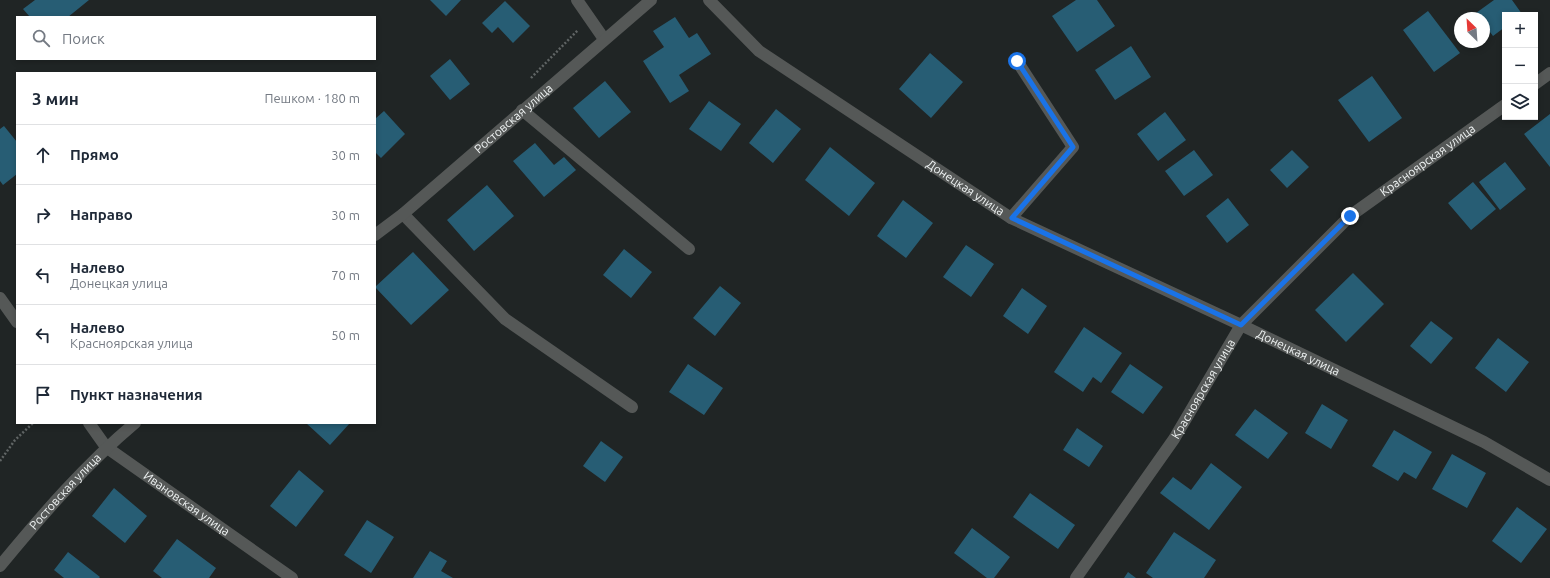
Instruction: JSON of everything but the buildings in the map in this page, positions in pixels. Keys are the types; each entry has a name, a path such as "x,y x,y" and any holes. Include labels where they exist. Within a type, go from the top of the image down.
{"street":[{"path":"577,0 604,39"},
{"name":"Ростовская улица","path":"376,234 403,214 651,0"},
{"name":"Донецкая улица","path":"709,0 759,51 1012,218 1241,325 1484,442 1550,480"},
{"path":"1012,218 1073,147 1017,61"},
{"path":"1538,82 1550,73"},
{"name":"Красноярская улица","path":"1076,578 1174,439 1241,325 1350,216 1502,107"},
{"path":"522,110 689,249"},
{"path":"403,214 505,319 632,407"},
{"path":"0,298 16,321"},
{"name":"Ивановская улица","path":"90,424 106,447 292,578"},
{"name":"Ростовская улица","path":"0,566 35,523 106,447 134,424"}],"path":[{"path":"530,79 590,18"},
{"path":"0,461 15,440 32,424"}],"route":[{"path":"1017,61 1073,147 1012,218 1241,325 1350,216"}]}
